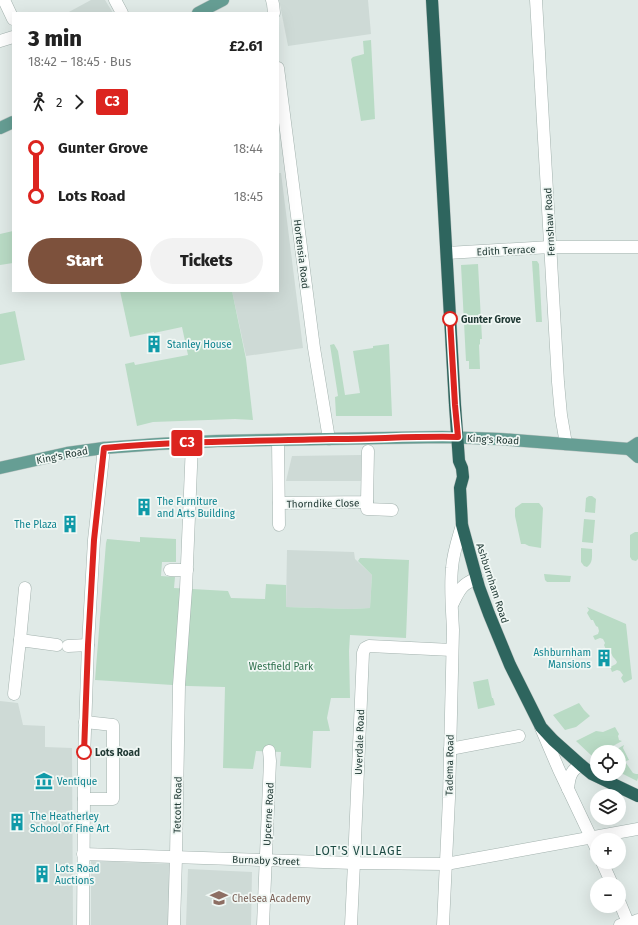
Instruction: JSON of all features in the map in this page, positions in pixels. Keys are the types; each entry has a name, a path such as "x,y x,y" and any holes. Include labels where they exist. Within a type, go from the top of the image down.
{"highway":[{"path":"432,0 458,437"},
{"name":"Ashburnham Road","path":"458,437 459,461 462,468 460,488 462,525 477,578 489,614 510,665 541,727 580,765 592,774 638,796"}],"main road":[{"path":"200,12 223,0"},
{"path":"0,128 12,122"},
{"name":"King's Road","path":"0,468 62,454 104,448 154,444 425,436 566,444 633,446 638,457"}],"street":[{"path":"4,0 12,17"},
{"path":"115,0 121,12"},
{"path":"272,0 274,12"},
{"name":"Fernshaw Road","path":"536,0 558,382 561,415 566,444"},
{"path":"0,41 12,37"},
{"name":"Hortensia Road","path":"279,76 313,342 329,440"},
{"name":"Edith Terrace","path":"447,253 550,247 638,246"},
{"name":"Thorndike Close","path":"278,440 278,525"},
{"path":"170,570 187,570 192,443"},
{"path":"83,925 84,760 88,645 94,540 104,448"},
{"name":"Thorndike Close","path":"368,451 367,509 392,510"},
{"name":"Thorndike Close","path":"279,504 367,502"},
{"name":"Tadema Road","path":"443,925 453,630 451,606 452,568 454,552 462,525"},
{"name":"Tetcott Road","path":"174,925 179,685 187,570"},
{"path":"451,606 461,588 468,582 477,578"},
{"path":"14,694 25,588"},
{"path":"20,640 62,646 88,645"},
{"name":"Uverdale Road","path":"351,925 362,653 365,648 369,646 452,650"},
{"path":"84,799 113,798 113,725 85,722"},
{"name":"Ashburnham Road","path":"541,727 559,770 590,836"},
{"path":"450,749 519,736"},
{"name":"Upcerne Road","path":"263,925 270,751"},
{"path":"568,789 572,772 580,765"},
{"name":"Burnaby Street","path":"617,833 638,829"},
{"name":"Burnaby Street","path":"83,854 354,863 446,864 590,838"},
{"path":"624,913 629,923"}],"shaded area":[{"path":"91,0 105,0 112,12 69,12"},
{"path":"279,0 368,0 371,34 288,46"},
{"path":"279,173 281,173 303,348 246,356 232,292 279,292"},
{"path":"361,455 361,481 286,481 292,456"},
{"path":"287,550 354,552 355,559 372,575 370,608 351,609 286,607"},
{"path":"0,701 18,703 23,725 45,726 45,747 72,748 73,925 0,925"},
{"path":"91,861 173,864 168,925 91,925"},
{"name":"Chelsea Academy","path":"188,869 252,872 251,925 186,925"}],"green space":[{"path":"371,40 375,119 361,121 351,59 364,54 363,41"},
{"path":"12,231 12,263 0,265 0,234"},
{"path":"532,261 537,261 539,264 542,322 536,322"},
{"path":"478,264 482,339 480,339 479,345 480,369 469,369 469,361 466,361 461,265"},
{"path":"120,292 232,292 246,359 253,420 235,419 153,422 137,426 125,364 134,362 135,365 188,355 182,327 130,337"},
{"path":"15,311 25,360 0,365 0,314"},
{"path":"334,344 338,351 345,395 360,393 353,351 389,344 392,416 336,416 335,397 338,396 330,345"},
{"path":"589,496 596,499 595,513 585,512 586,498"},
{"path":"522,503 539,503 543,508 541,548 521,544 515,516 515,508"},
{"path":"584,519 595,520 593,543 582,542"},
{"path":"638,532 638,559 636,561 632,560 630,557 630,535"},
{"name":"Westfield Park","path":"140,537 176,539 176,562 162,562 161,576 175,577 174,588 228,591 231,598 265,599 266,584 286,585 286,607 351,609 370,608 372,575 358,561 360,558 409,560 406,638 350,635 350,698 331,698 327,718 330,731 313,731 311,768 280,766 281,752 256,751 253,769 223,768 225,687 95,680 107,539 140,542"},
{"path":"581,548 592,549 591,561 587,567 581,562"},
{"path":"544,574 571,576 570,582 547,582"},
{"path":"587,607 626,624 632,679 624,683 621,678 623,675 620,671 617,670 612,672 610,667 617,662 610,651 607,652 603,639 600,638 595,640 593,636 598,634 599,631 598,627 587,613 589,610"},
{"path":"488,679 495,705 478,709 473,682"},
{"path":"579,703 590,716 576,727 565,730 553,715"},
{"path":"615,727 619,734 619,740 622,741 615,745 590,745 590,754 576,741 596,731 603,732"},
{"path":"626,754 629,760 626,761"},
{"path":"626,763 633,773 638,774 637,781 626,776"}],"bus line":[{"name":"C3","path":"84,752 94,540 104,448 158,444 278,440 368,439 425,436 458,437 450,319"}],"place":[{"name":"Gunter Grove","path":"450,319"},
{"name":"Stanley House","path":"154,344"},
{"name":"The Furniture and Arts Building","path":"144,507"},
{"name":"The Plaza","path":"70,524"},
{"name":"Ashburnham Mansions","path":"604,658"},
{"name":"Lots Road","path":"84,752"},
{"name":"Ventique","path":"44,781"},
{"name":"The Heatherley School of Fine Art","path":"17,822"},
{"name":"Lots Road Auctions","path":"42,874"},
{"name":"Chelsea Academy","path":"219,898"}],"district":[{"name":"LOT'S VILLAGE","path":"359,851"}]}
